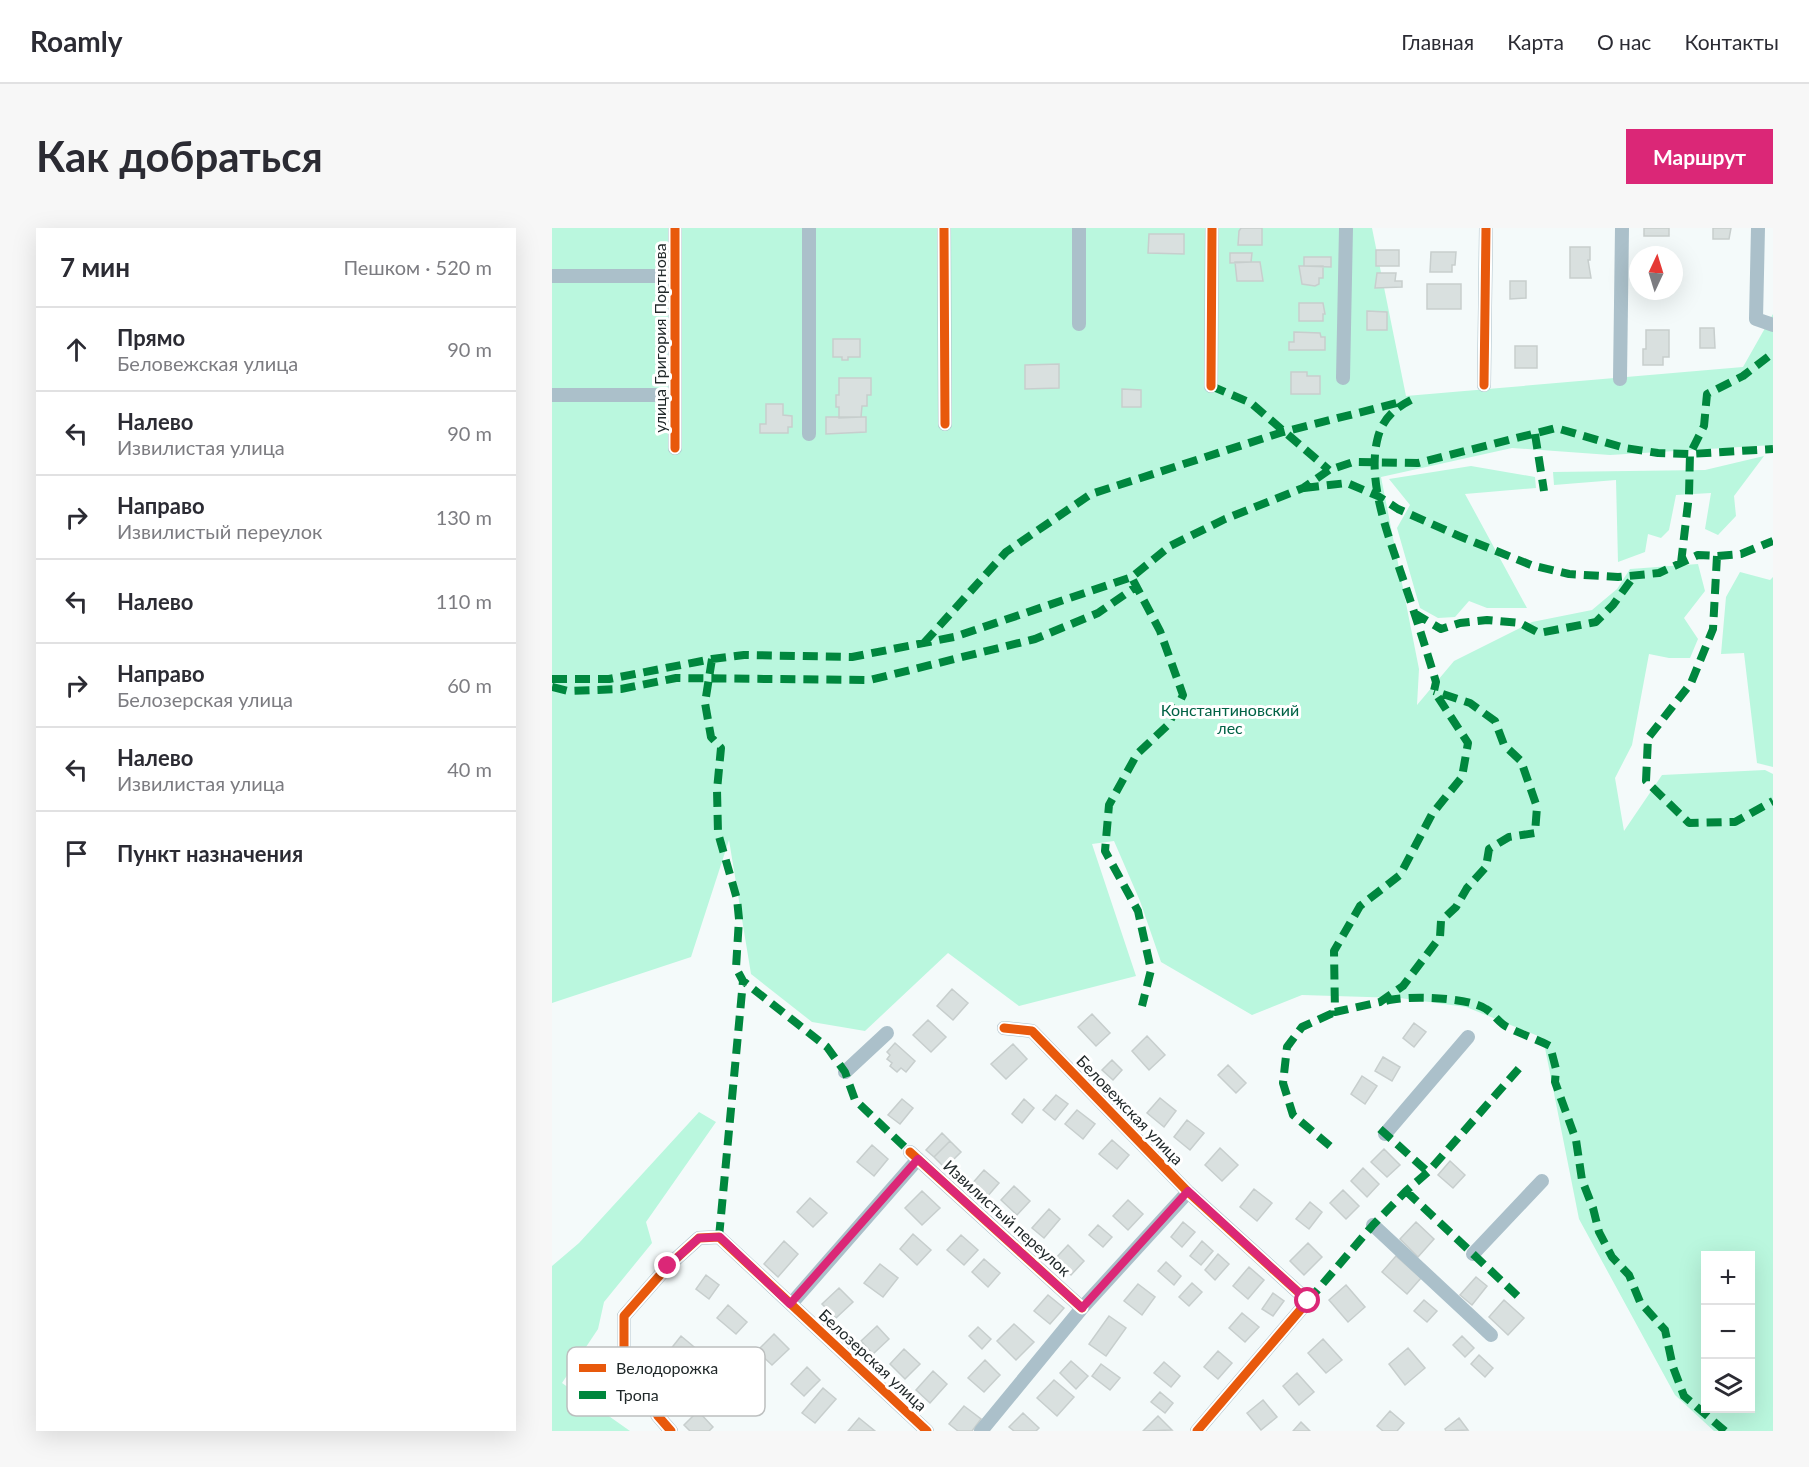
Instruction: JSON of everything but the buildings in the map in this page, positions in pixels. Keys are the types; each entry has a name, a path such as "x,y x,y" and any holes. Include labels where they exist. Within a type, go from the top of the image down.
{"street":[{"name":"улица Григория Портнова","path":"675,228 675,448"},
{"path":"809,228 809,434"},
{"path":"944,228 945,424"},
{"path":"1079,228 1079,324"},
{"path":"1211,386 1212,228"},
{"path":"1343,378 1346,228"},
{"path":"1484,385 1486,228"},
{"path":"1620,379 1622,228"},
{"path":"1758,228 1756,319 1773,325"},
{"path":"552,276 675,276"},
{"path":"552,395 675,395"},
{"name":"Беловежская улица","path":"1004,1028 1032,1032 1188,1191 1308,1301 1197,1431"},
{"path":"845,1072 887,1033"},
{"path":"1385,1134 1468,1037"},
{"name":"Извилистый переулок","path":"790,1304 914,1155 1082,1308"},
{"path":"1473,1254 1542,1181"},
{"path":"981,1431 1082,1308 1188,1191"},
{"path":"1373,1225 1491,1335"},
{"name":"Белозерская улица","path":"624,1347 624,1316 668,1266 699,1238 720,1237 927,1431"},
{"name":"Белозерская улица","path":"658,1416 671,1431"}],"green space":[{"name":"Константиновский лес","path":"552,228 1372,228 1406,396 1743,367 1773,314 1773,445 1610,455 1512,448 1381,477 1419,669 1417,705 1454,661 1532,622 1592,610 1617,589 1630,569 1698,564 1705,591 1684,618 1698,639 1690,658 1669,658 1649,654 1632,745 1615,778 1624,831 1662,775 1765,770 1773,774 1773,1431 1714,1431 1675,1395 1579,1219 1543,1038 1466,1007 1400,998 1302,995 1252,1015 1161,962 1140,901 1114,841 1092,844 1136,976 1019,1006 948,953 865,1031 812,1022 751,974 729,840 691,957 552,1003"},
{"path":"1764,456 1734,496 1736,516 1718,535 1705,529 1711,493 1676,495 1669,530 1661,538 1648,534 1645,552 1618,562 1616,480 1554,485 1553,472 1705,470"},
{"path":"1471,466 1535,477 1536,488 1465,494 1527,608 1487,608 1469,601 1455,617 1438,618 1420,608 1397,528 1410,505 1389,479"},
{"path":"1740,572 1770,580 1773,577 1773,767 1757,763 1744,653 1721,654 1726,597"},
{"path":"699,1112 716,1122 646,1222 652,1243 604,1302 598,1329 586,1347 567,1347 567,1376 562,1383 567,1387 567,1416 609,1416 630,1431 552,1431 552,1266 579,1243"}],"marked path":[{"path":"1681,563 1689,495 1690,454 1704,426 1707,394 1743,376 1773,353"},
{"path":"1211,386 1251,403 1329,470"},
{"path":"1411,400 1399,407 1381,427 1375,458 1378,495 1387,532 1436,682 1434,691 1468,743 1462,777 1432,814 1400,875 1360,906 1334,951 1335,1012 1380,1002 1403,986 1440,937 1441,921 1456,907 1467,888 1486,867 1489,849 1509,837 1535,833 1537,807 1521,761 1504,745 1495,721 1470,703 1434,691"},
{"path":"924,643 1006,552 1091,494 1283,432 1401,402"},
{"path":"552,679 609,679 744,655 852,657 954,637 1132,577 1170,546 1225,519 1303,488 1329,470 1353,462 1418,463 1556,428 1625,448 1658,453 1690,454 1773,449"},
{"path":"1535,434 1544,491"},
{"path":"1304,488 1347,483 1459,536 1531,565 1569,574 1618,577 1659,573 1698,555 1741,554 1773,541"},
{"path":"1717,556 1713,629 1691,683 1648,738 1646,781 1689,823 1735,822 1773,801"},
{"path":"1414,613 1441,629 1460,623 1487,620 1520,623 1539,633 1596,622 1613,605 1634,576"},
{"path":"1133,580 1160,631 1183,695 1168,725 1137,754 1109,805 1105,851 1138,911 1151,970 1142,1006"},
{"path":"552,687 568,691 621,689 676,678 870,680 1035,639 1098,613 1137,586"},
{"path":"712,659 705,703 711,737 721,748 717,790 718,833 737,899 739,919 736,968 743,981 827,1047 845,1072 855,1100 910,1152"},
{"path":"719,1237 743,981"},
{"path":"1386,1001 1437,998 1477,1005 1489,1011 1507,1027 1550,1046 1556,1069 1555,1082 1576,1140 1582,1180 1599,1232 1612,1257 1629,1275 1640,1302 1665,1330 1673,1367 1684,1396 1725,1431"},
{"path":"1330,1146 1293,1115 1283,1083 1287,1047 1302,1027 1335,1012"},
{"path":"1308,1301 1373,1225 1428,1172 1522,1065"},
{"path":"1380,1129 1428,1172"},
{"path":"1406,1191 1523,1301"}],"cycle path":[{"path":"675,228 675,448"},
{"path":"944,228 945,424"},
{"path":"1211,386 1212,228"},
{"path":"1484,385 1486,228"},
{"path":"1004,1028 1032,1031 1188,1192 1308,1301 1197,1431"},
{"path":"910,1152 1082,1308"},
{"path":"624,1347 624,1316 668,1266 699,1238 719,1237 927,1431"},
{"path":"658,1416 671,1431"}],"route":[{"path":"668,1266 699,1238 720,1237 790,1304 918,1159 1082,1308 1188,1191 1308,1301"}]}
